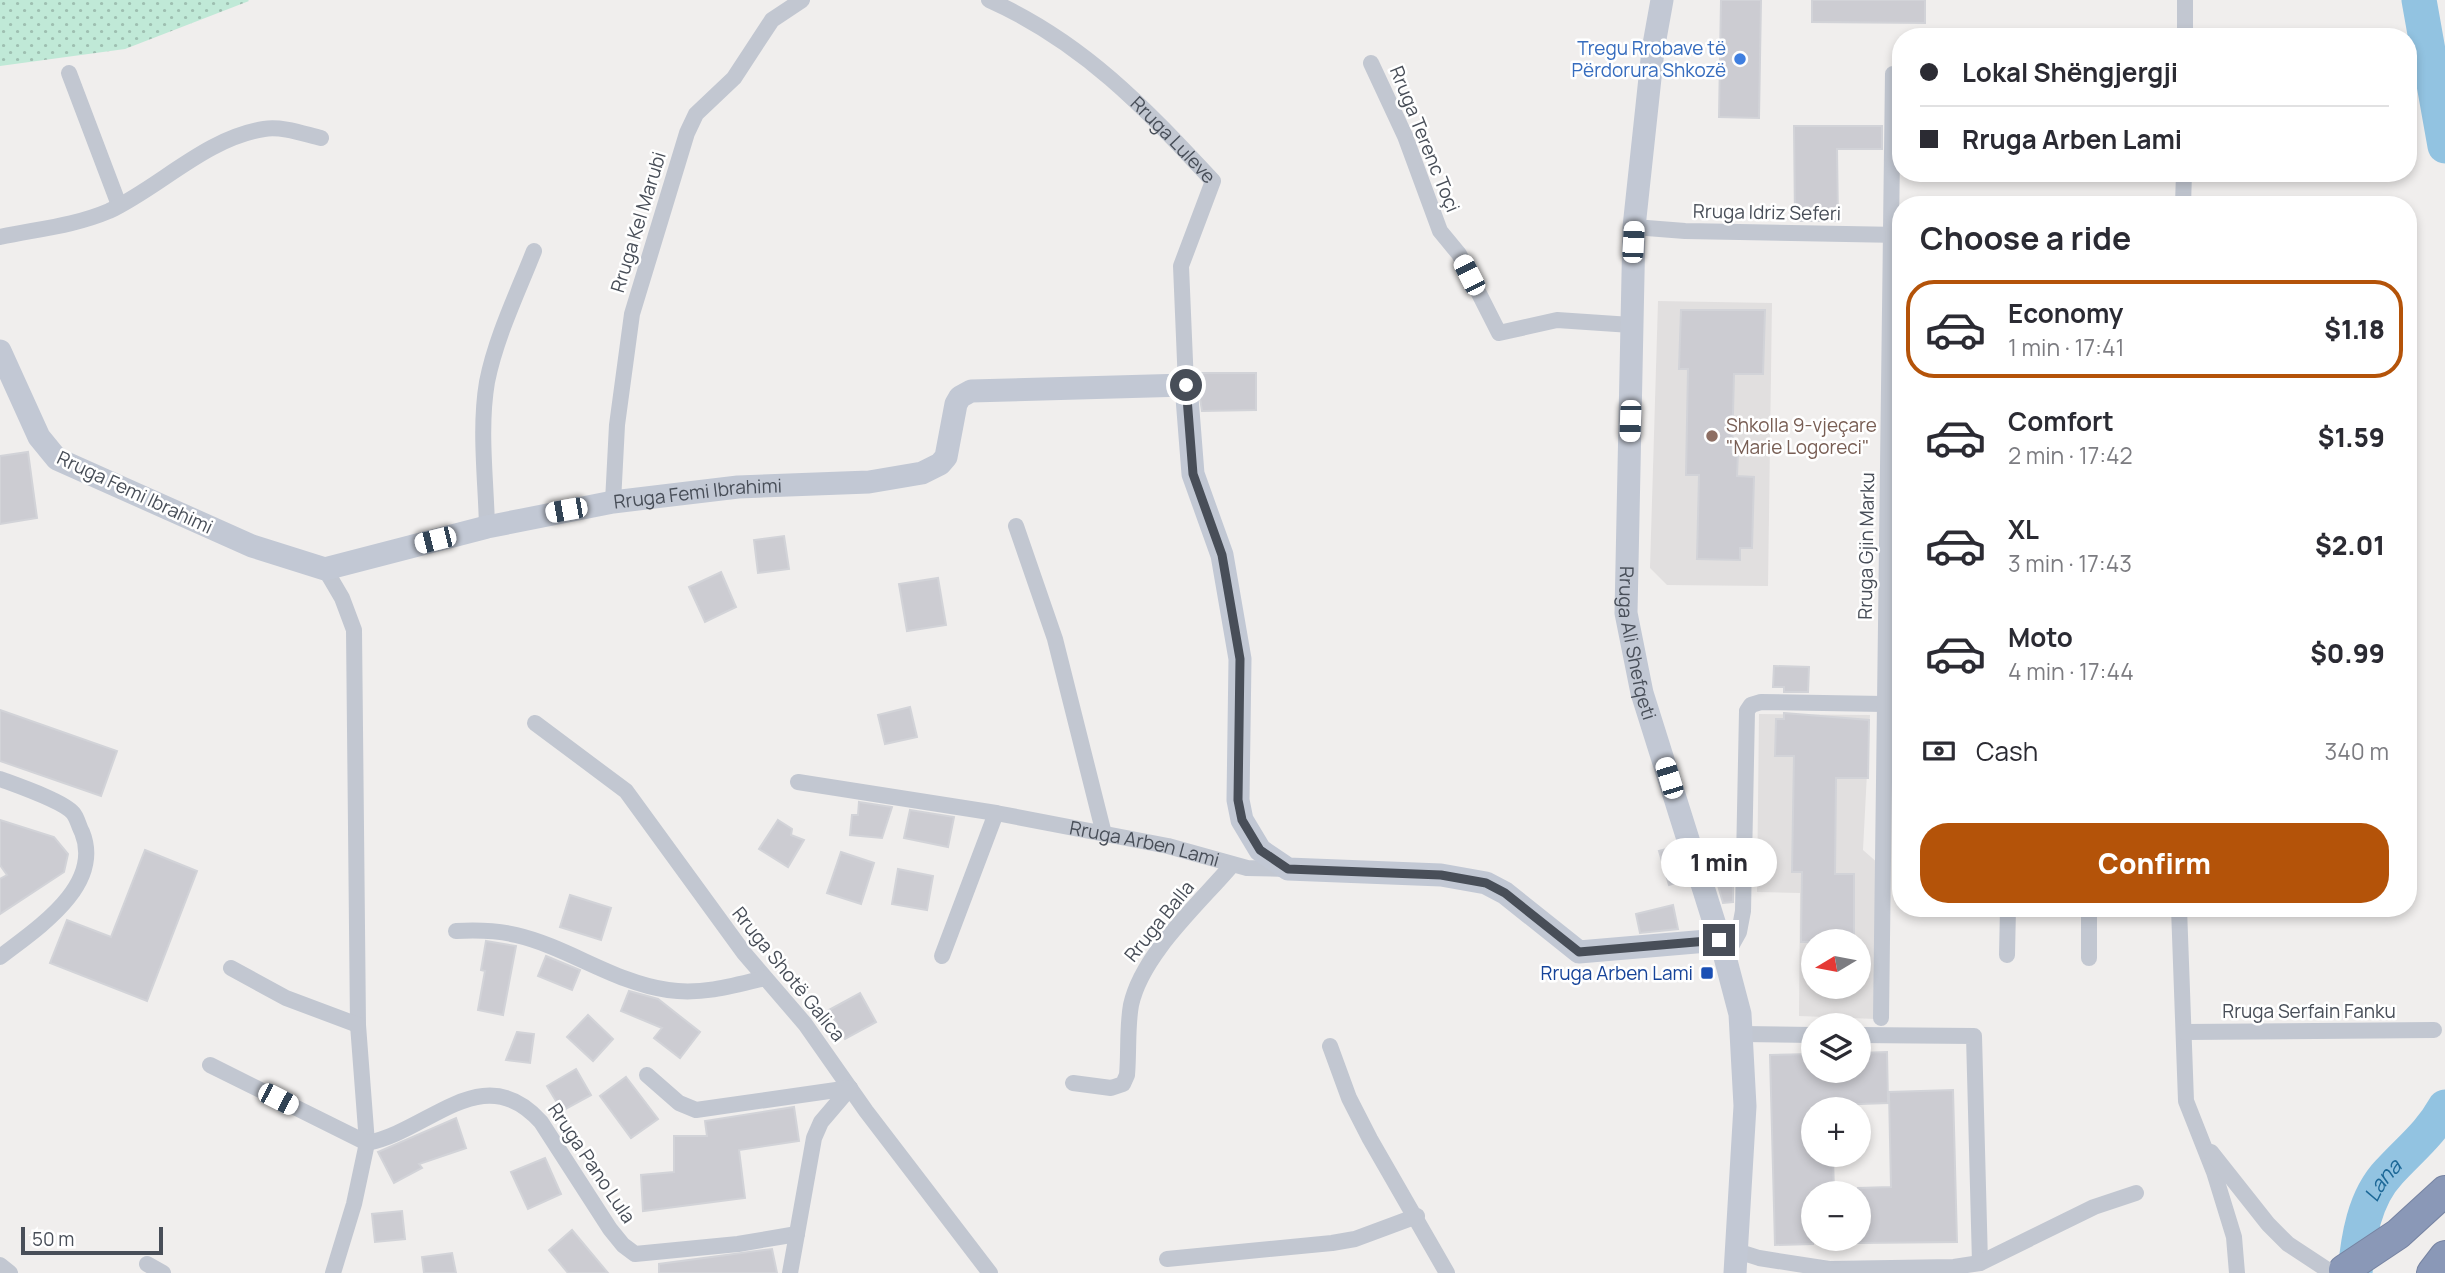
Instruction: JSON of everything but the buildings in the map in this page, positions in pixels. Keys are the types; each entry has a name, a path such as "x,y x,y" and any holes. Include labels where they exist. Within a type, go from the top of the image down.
{"highway":[{"path":"2340,1272 2380,1247 2422,1214 2445,1191"},
{"path":"2432,1273 2445,1256"}],"street":[{"name":"Rruga Kel Marubi","path":"613,502 617,425 632,314 687,133 696,114 734,78 772,20 802,0"},
{"name":"Rruga Luleve","path":"989,0 1063,40 1100,67 1138,101 1213,181 1181,266 1193,474 1222,555 1240,659 1238,782 1242,820 1260,850 1294,870"},
{"name":"Rruga Ali Shefqeti","path":"1662,0 1653,50 1634,227 1625,593 1630,642 1642,692 1722,948 1743,1034 1745,1106 1736,1262"},
{"path":"2185,0 2185,28"},
{"name":"Rruga Terenc Toçi","path":"1371,62 1405,136 1437,225 1459,254 1499,332 1557,320 1631,325"},
{"path":"69,73 119,205"},
{"path":"0,237 84,221 119,205 213,148 242,135 266,128 321,138"},
{"name":"Rruga Idriz Seferi","path":"1634,227 1685,231 1892,235"},
{"path":"487,527 484,435 487,381 497,343 534,251"},
{"name":"Rruga Femi Ibrahimi","path":"0,351 38,437 57,459 252,546 325,569 487,527 613,502 727,488 869,482 922,472 940,464 946,457 956,404 960,397 971,391 1186,385"},
{"path":"1016,526 1055,639 1104,834"},
{"path":"325,569 342,598 355,630 358,1025 367,1143 351,1216 333,1273"},
{"name":"Rruga Gjin Marku","path":"1881,1018 1884,704 1892,642"},
{"path":"1722,948 1740,932 1743,911 1747,711 1751,705 1761,702 1884,704"},
{"name":"Rruga Shotë Galica","path":"535,723 626,791 765,978 805,1024 849,1088 990,1273"},
{"path":"0,779 29,789 73,812 86,843 86,864 71,896 0,957"},
{"name":"Rruga Arben Lami","path":"798,782 996,813 1168,846 1232,865 1334,872 1441,875 1486,883 1505,893 1579,952 1722,948"},
{"path":"942,956 996,813"},
{"name":"Rruga Balla","path":"1073,1083 1111,1088 1123,1084 1127,1075 1131,1006 1139,979 1156,954 1232,865"},
{"path":"2007,955 2008,917"},
{"path":"2089,917 2089,958"},
{"path":"2179,917 2186,1101 2203,1140 2234,1237 2237,1273"},
{"path":"456,931 486,930 515,935 642,984 668,990 698,992 765,978"},
{"path":"231,968 286,998 358,1025"},
{"name":"Rruga Serfain Fanku","path":"2184,1032 2434,1030"},
{"path":"1743,1034 1801,1035"},
{"path":"1871,1035 1974,1036 1980,1262"},
{"path":"1330,1046 1349,1098 1370,1139 1417,1216 1447,1273"},
{"path":"211,1065 367,1143"},
{"path":"647,1075 678,1103 696,1110 716,1110 849,1088"},
{"path":"790,1273 814,1138 821,1122 849,1088"},
{"name":"Rruga Pano Lula","path":"367,1143 476,1095 504,1094 527,1106 541,1122 610,1229 623,1245 635,1254 649,1255 797,1234"},
{"path":"2203,1140 2267,1224 2288,1244 2340,1272"},
{"path":"1736,1262 1829,1269 1954,1267 1980,1262 2094,1207 2136,1193"},
{"path":"1167,1259 1332,1243 1355,1239 1417,1216"},
{"path":"147,1264 163,1273"},
{"path":"0,1265 10,1273"}],"shaded area":[{"name":"Shkolla 9-vjeçare \"Marie Logoreci\"","path":"1658,301 1772,303 1768,586 1667,585 1650,568"},
{"path":"1759,714 1870,715 1863,850 1879,864 1876,1019 1871,1019 1871,1013 1801,1013 1799,1016 1800,893 1757,892"}],"green space":[{"path":"0,0 249,1 125,49 0,66"}],"waterway":[{"name":"Lana","path":"2419,0 2445,146"},
{"name":"Lana","path":"2355,1273 2360,1233 2368,1206 2380,1182 2433,1125 2445,1107"}],"place":[{"name":"Tregu Rrobave të Përdorura Shkozë","path":"1740,59"},
{"name":"Shkolla 9-vjeçare \"Marie Logoreci\"","path":"1712,436"},
{"name":"Rruga Arben Lami","path":"1707,973"}],"route":[{"path":"1186,385 1193,474 1215,529 1222,555 1240,659 1238,800 1242,820 1260,850 1273,862 1288,869 1441,875 1486,883 1505,893 1579,952 1719,940"}]}
